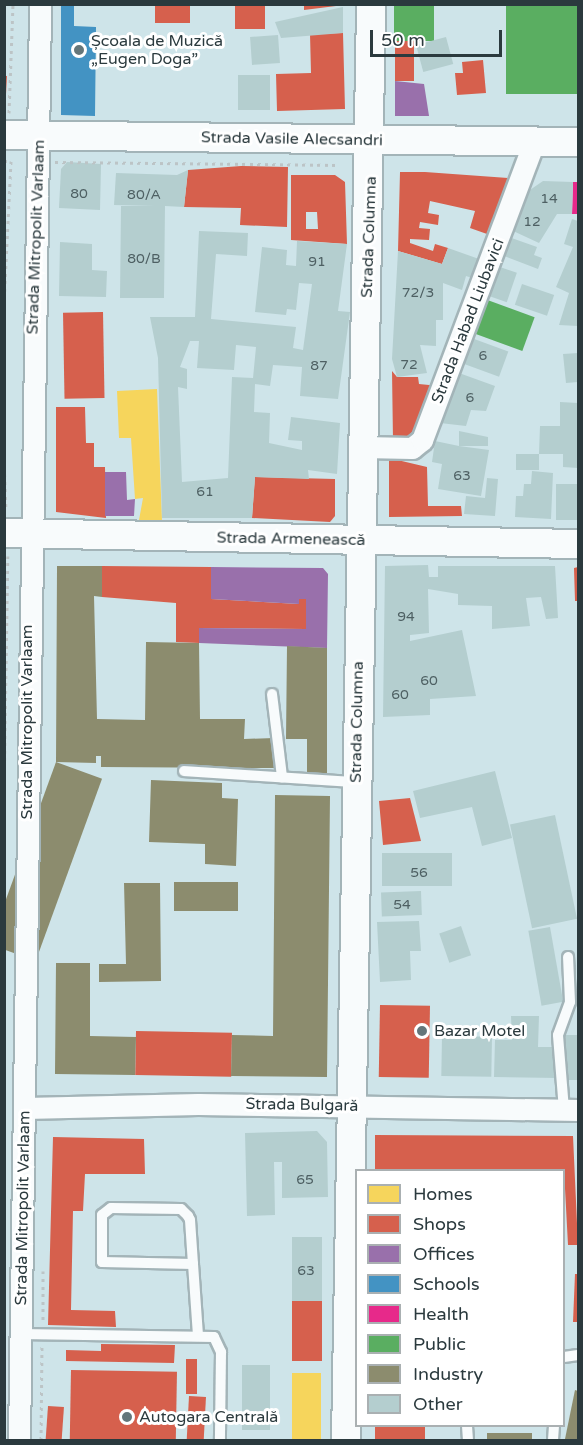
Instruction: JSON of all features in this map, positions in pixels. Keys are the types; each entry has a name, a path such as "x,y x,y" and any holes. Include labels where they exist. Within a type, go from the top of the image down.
{"main road":[{"name":"Strada Columna","path":"346,1440 359,540 372,139 371,4"},
{"name":"Strada Vasile Alecsandri","path":"4,135 579,142"},
{"name":"Strada Armenească","path":"13,533 579,544"}],"street":[{"name":"Strada Mitropolit Varlaam","path":"19,1440 25,1108 13,533 39,136 40,4"},
{"name":"Strada Habad Liubavici","path":"362,447 412,448 422,440 534,142"},
{"name":"Strada Bulgară","path":"25,1108 351,1106 571,1110"}],"lane":[{"path":"272,694 282,777"},
{"path":"184,771 357,782"},
{"path":"568,957 570,1002 558,1035 571,1110"},
{"path":"193,1264 102,1262 102,1215 111,1208 181,1209 190,1220 198,1335"},
{"path":"20,1334 198,1335 219,1344 220,1440"}],"path":[{"path":"4,117 12,110 13,4"},
{"path":"4,161 11,161 4,306"},
{"path":"54,162 338,165"},
{"path":"4,459 13,533 4,798"}],"building: Homes":[{"path":"157,389 162,521 139,520 143,498 135,499 131,438 119,438 117,391"},
{"path":"292,1373 321,1373 321,1440 292,1440"}],"building: Shops":[{"path":"155,4 190,4 190,23 155,23"},
{"path":"235,4 265,4 265,29 235,29"},
{"path":"304,4 335,4 336,6 304,10"},
{"path":"343,33 345,109 277,111 276,74 311,73 310,34"},
{"path":"395,41 414,41 414,81 395,81"},
{"path":"483,60 486,93 457,95 455,73 463,73 462,62"},
{"path":"4,76 7,76 6,94 4,94"},
{"path":"241,166 288,167 287,227 240,225 241,208 184,207 188,170"},
{"path":"400,172 508,178 487,234 470,228 475,211 430,201 428,213 439,215 438,225 420,222 419,228 430,229 429,240 410,239 410,243 433,251 435,244 448,248 442,264 398,251"},
{"path":"291,175 335,175 345,182 347,244 291,240","holes":["306,212 317,212 318,229 306,229"]},
{"path":"103,312 105,398 65,399 63,313"},
{"path":"392,371 397,377 418,377 419,384 439,386 423,436 393,441"},
{"path":"56,407 85,407 86,443 94,443 94,467 105,467 106,518 56,512"},
{"path":"389,458 427,467 428,506 461,506 462,516 389,517"},
{"path":"255,477 335,479 335,516 330,522 252,518"},
{"path":"102,566 211,567 211,599 299,604 299,599 306,599 306,629 199,628 199,643 176,642 176,603 102,597"},
{"path":"578,567 578,601 575,601 574,568"},
{"path":"410,798 421,841 383,845 379,801"},
{"path":"380,1005 430,1006 429,1078 379,1077"},
{"path":"136,1031 232,1033 231,1077 135,1075"},
{"path":"375,1135 573,1136 578,1245 568,1245 565,1169 375,1169"},
{"path":"53,1137 144,1139 145,1174 85,1174 83,1211 73,1211 71,1310 115,1311 116,1327 48,1325"},
{"path":"575,1274 578,1274 578,1322 573,1322"},
{"path":"292,1301 322,1301 322,1361 292,1361"},
{"path":"101,1344 175,1345 174,1363 66,1361 66,1350 101,1351"},
{"path":"186,1359 197,1359 197,1394 186,1394"},
{"path":"71,1370 177,1372 176,1440 70,1440"},
{"path":"189,1396 206,1397 204,1440 187,1440"},
{"path":"48,1406 64,1407 62,1440 46,1440"},
{"path":"375,1427 425,1427 425,1440 375,1440"}],"building: Offices":[{"path":"395,81 424,84 429,116 395,116"},
{"path":"105,472 126,472 127,500 135,499 134,516 105,516"},
{"path":"211,567 323,568 328,574 327,648 199,643 199,628 306,629 306,599 299,599 299,604 211,599"}],"building: Schools":[{"name":"Școala de Muzică „Eugen Doga”","path":"61,4 74,4 74,26 96,27 95,116 61,115"}],"building: Health":[{"path":"573,182 578,182 578,214 572,214"}],"building: Public":[{"path":"394,4 434,4 434,41 394,41"},
{"path":"506,4 578,4 578,94 506,94"},
{"path":"482,298 535,317 522,351 470,332"}],"building: Industry":[{"path":"57,566 102,566 102,597 94,596 97,719 145,720 146,642 199,643 200,719 245,719 244,739 274,738 274,768 101,767 101,756 96,756 96,763 56,762"},
{"path":"287,646 327,648 327,775 307,775 307,739 286,739"},
{"path":"56,762 102,779 36,961 4,950 4,905"},
{"path":"151,780 222,783 222,798 238,799 236,866 205,864 205,844 149,842"},
{"path":"275,795 330,796 327,1077 231,1076 232,1035 273,1036"},
{"path":"174,882 238,882 238,911 174,911"},
{"path":"124,883 160,883 161,981 99,982 99,964 126,964"},
{"path":"56,963 90,963 90,1036 136,1037 135,1075 55,1074"},
{"path":"575,1390 578,1391 578,1440 565,1439"},
{"path":"487,1433 532,1433 532,1440 487,1440"}],"building: Other":[{"path":"343,7 343,33 281,38 275,22"},
{"path":"278,35 280,63 252,65 250,37"},
{"path":"446,37 453,64 423,72 416,45"},
{"path":"238,75 270,75 270,110 238,110"},
{"path":"67,162 101,164 100,210 59,208 61,169"},
{"path":"188,170 184,207 165,206 164,298 120,298 121,206 155,206 114,205 116,173 177,175"},
{"path":"543,181 573,182 572,214 557,214 539,243 511,230 527,192"},
{"path":"572,219 578,221 578,326 559,325 569,293 556,287 573,247 564,244"},
{"path":"199,231 248,233 247,256 216,254 211,319 296,327 293,348 303,350 312,284 299,283 296,310 287,309 286,315 255,312 262,247 287,250 286,265 296,266 297,241 347,244 338,311 350,312 338,399 300,396 302,367 273,365 270,386 255,384 254,412 270,413 269,443 302,450 302,441 288,440 291,417 340,423 337,474 308,470 309,479 255,477 252,518 162,518 158,358 150,317 195,317","holes":["190,341 199,341 197,368 234,370 236,345 256,347 253,378 232,377 228,478 182,482 178,387 187,389 187,369 180,367"]},
{"path":"506,236 537,247 534,255 542,258 538,269 499,254"},
{"path":"60,242 92,244 92,270 107,271 106,297 59,296"},
{"path":"448,248 479,259 472,278 466,276 462,290 443,283 443,320 436,320 436,346 420,345 427,373 397,377 392,359 398,251 442,264"},
{"path":"497,266 517,273 507,302 487,295"},
{"path":"522,284 554,295 547,316 515,305"},
{"path":"466,336 508,351 499,377 457,361"},
{"path":"578,353 578,382 566,383 563,354"},
{"path":"459,373 495,386 486,411 471,410 466,426 440,423"},
{"path":"560,402 578,403 578,468 563,467 563,454 539,454 540,426 560,426"},
{"path":"459,431 488,437 488,446 459,446"},
{"path":"435,441 489,450 481,496 438,489 442,464 432,462"},
{"path":"516,454 539,454 539,470 516,470"},
{"path":"532,471 553,473 551,519 515,517 516,496 523,496 524,484 531,484"},
{"path":"487,478 498,479 495,516 464,514 466,496 485,498"},
{"path":"556,484 578,484 578,520 556,520"},
{"path":"428,565 429,577 438,577 438,566 555,566 558,618 546,619 541,597 526,598 530,626 492,629 492,606 458,605 458,594 428,589 429,633 410,635 410,641 462,630 476,696 430,699 430,715 383,717 385,566"},
{"path":"495,771 512,838 482,846 472,807 420,818 413,791"},
{"path":"555,815 577,919 532,928 510,825"},
{"path":"382,853 452,853 452,886 382,886"},
{"path":"421,891 422,915 382,916 381,892"},
{"path":"419,921 421,951 410,951 411,980 380,982 377,922"},
{"path":"461,926 471,955 449,963 439,933"},
{"path":"550,927 563,1002 542,1006 528,931"},
{"path":"511,1016 539,1016 538,1047 558,1047 558,1078 494,1077 495,1040 512,1040"},
{"path":"560,1035 578,1035 578,1080 560,1080"},
{"path":"442,1036 492,1037 491,1077 441,1076"},
{"path":"317,1131 327,1142 328,1197 282,1198 282,1162 274,1162 275,1215 247,1216 245,1133"},
{"path":"292,1237 322,1237 322,1301 292,1301"},
{"path":"242,1365 270,1365 270,1430 242,1430"}],"place":[{"name":"Școala de Muzică „Eugen Doga”","path":"79,50"},
{"name":"Bazar Motel","path":"422,1031"},
{"name":"Autogara Centrală","path":"127,1417"}]}
